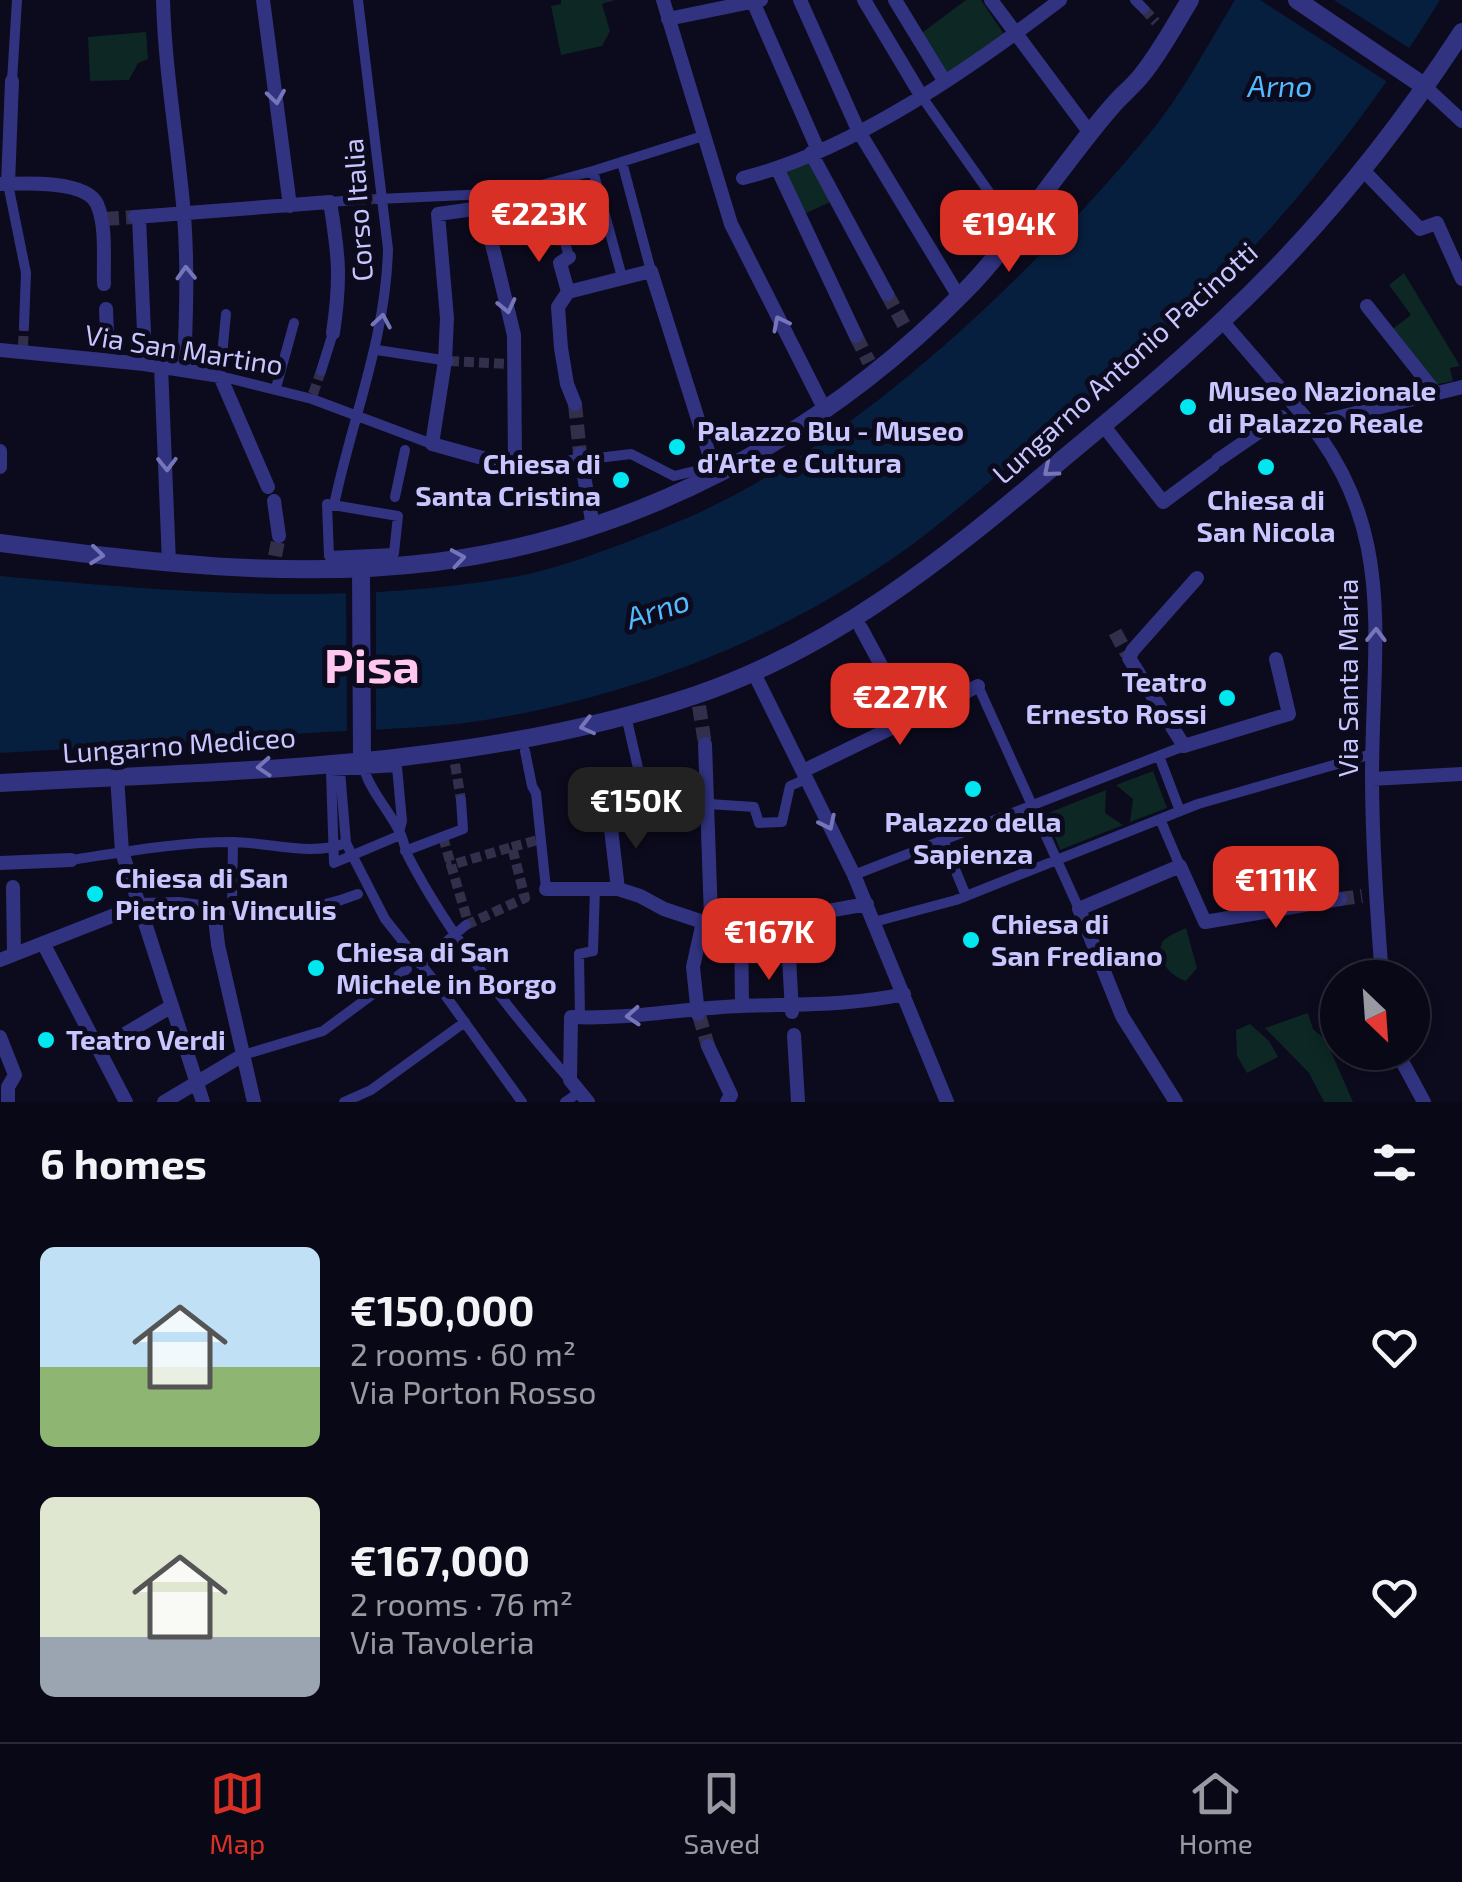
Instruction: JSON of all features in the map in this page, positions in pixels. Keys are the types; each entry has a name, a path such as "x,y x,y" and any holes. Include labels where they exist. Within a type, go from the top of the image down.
{"street":[{"path":"18,0 4,184 26,273 24,326"},
{"path":"162,0 164,53 184,214 184,370"},
{"path":"263,0 290,206"},
{"name":"Corso Italia","path":"358,0 388,249 388,288 376,350 334,505 327,504 329,556 394,553 398,516 393,506"},
{"path":"663,0 731,224 825,410"},
{"path":"800,0 858,130 959,297"},
{"path":"864,0 922,97 1015,229"},
{"path":"895,0 946,82"},
{"path":"991,0 1090,134"},
{"path":"743,178 778,170 922,97 1060,0"},
{"path":"0,543 170,562 274,562 361,574 467,558 593,526 711,479 825,410 909,334 959,297 1138,80 1162,29 1190,0"},
{"path":"1297,0 1418,81 1462,121"},
{"path":"668,19 758,2 814,152 887,294"},
{"name":"Lungarno Antonio Pacinotti","path":"362,758 454,758 698,701 858,623 1103,426 1222,321 1362,169 1418,81 1462,32"},
{"path":"380,199 512,193 594,172 703,136"},
{"path":"622,162 711,479"},
{"path":"1362,169 1420,228 1438,222 1462,279"},
{"path":"778,170 856,336"},
{"path":"594,172 622,277"},
{"path":"4,184 82,188 96,202 103,220 104,284"},
{"path":"548,184 569,257 560,263 568,292"},
{"path":"144,332 137,217 356,200"},
{"path":"322,371 340,285 330,202"},
{"path":"514,467 514,335 484,212 481,208 438,214 447,361 432,444 514,467 541,468 581,457 632,454 674,476 700,470 711,479"},
{"path":"575,404 567,384 558,307 568,292 651,271"},
{"path":"1368,306 1435,392"},
{"path":"106,309 107,336"},
{"path":"226,314 220,376 271,494 279,536"},
{"name":"Via Santa Maria","path":"1222,321 1288,406 1310,424 1339,468 1369,542 1376,620 1369,895 1379,960"},
{"path":"276,388 294,323"},
{"name":"Via San Martino","path":"0,350 144,359 161,366 313,396 356,414 407,443 432,444"},
{"path":"376,350 447,361"},
{"path":"161,366 170,562"},
{"path":"1310,424 1462,387"},
{"path":"1103,426 1163,502 1288,406"},
{"path":"334,505 393,506 407,443"},
{"path":"0,451 0,467"},
{"path":"581,457 593,526"},
{"path":"361,574 362,758 372,784 456,935 530,1034 580,1091"},
{"path":"1184,746 1128,656 1198,578"},
{"path":"858,623 910,718"},
{"path":"859,872 1184,746 1289,714 1276,659"},
{"path":"754,673 804,775 859,872 866,904 946,1102"},
{"path":"648,811 709,804 754,807 759,823 782,822 790,786 804,775 978,686 1059,862 1122,1016 1176,1102"},
{"path":"618,889 619,819 646,816 648,811 626,716"},
{"path":"698,1012 694,968 707,920 709,804 705,744"},
{"path":"525,751 536,793 546,888 618,889 664,910 707,920 757,909 778,920 866,904"},
{"path":"874,922 961,898 1198,804 1372,754"},
{"path":"1158,756 1180,812"},
{"path":"362,758 384,768 398,766 400,833"},
{"path":"362,758 331,772 334,864 400,833"},
{"name":"Lungarno Mediceo","path":"0,784 362,758"},
{"path":"372,784 384,768"},
{"path":"340,771 346,843 364,891 522,1102"},
{"path":"1372,778 1462,774"},
{"path":"117,776 122,852 204,1102"},
{"path":"406,851 463,830 461,800"},
{"path":"1161,820 1204,922 1340,899"},
{"path":"942,840 961,898"},
{"path":"8,864 71,860 174,845 233,842 319,851 346,843"},
{"path":"232,910 233,842"},
{"path":"1079,909 1180,866"},
{"path":"12,887 7,957 140,905 293,912 333,904 364,891"},
{"path":"580,1091 575,1018 579,954 593,951 595,888"},
{"path":"214,909 218,946 254,1102"},
{"path":"741,912 742,1006"},
{"path":"164,1102 243,1055 324,1031 466,924"},
{"path":"43,942 126,1102"},
{"path":"789,956 792,1010"},
{"path":"575,1018 742,1006 792,1010 905,996"},
{"path":"98,1050 172,1006"},
{"path":"344,1102 371,1090 465,1022"},
{"path":"794,1035 798,1102"},
{"path":"0,1038 15,1076 8,1087 8,1102"},
{"path":"708,1046 729,1098"},
{"path":"1407,1070 1424,1102"},
{"path":"371,1090 378,1102"},
{"path":"565,1102 580,1091"}],"green space":[{"path":"561,0 615,0 602,4 610,31 602,46 561,55 551,6 561,4"},
{"path":"966,0 981,0 1006,37 946,79 919,35"},
{"path":"146,32 148,59 138,63 129,80 90,81 88,37"},
{"path":"809,161 830,202 802,215 783,173"},
{"path":"1404,273 1460,366 1450,368 1453,381 1434,385 1390,331 1411,315 1389,285"},
{"path":"1153,771 1167,808 1130,822 1133,799 1116,785"},
{"path":"1106,790 1105,813 1123,825 1060,850 1046,814"},
{"path":"1186,928 1197,968 1186,981 1169,971 1160,954 1163,941"},
{"path":"1308,1013 1313,1029 1320,1035 1320,1070 1339,1070 1353,1102 1324,1102 1309,1073 1265,1028"},
{"path":"1250,1024 1269,1041 1278,1057 1247,1073 1237,1056 1236,1030"}],"water":[{"name":"Arno","path":"1235,0 1440,0 1386,83 1326,162 1262,238 1193,309 943,521 840,592 768,631 694,664 596,696 511,716 430,726 0,753 0,576 260,594 455,586 533,573 587,557 695,515 776,471 893,388 950,340 1057,237 1162,118"}],"pier":[{"path":"1260,0 1334,0 1414,51 1392,85"},
{"path":"376,586 376,735 347,736 346,587"}],"tunnel":[{"path":"1144,9 1156,22"},
{"path":"356,200 378,199"},
{"path":"105,219 135,217"},
{"path":"887,294 905,327"},
{"path":"23,346 24,326"},
{"path":"144,332 144,354"},
{"path":"107,335 108,352"},
{"path":"856,336 869,362"},
{"path":"449,361 509,364"},
{"path":"313,394 321,371"},
{"path":"575,404 580,454"},
{"path":"275,556 279,536"},
{"path":"1115,632 1127,654"},
{"path":"699,706 705,744"},
{"path":"455,764 461,800"},
{"path":"443,837 451,865"},
{"path":"512,847 538,840"},
{"path":"466,925 525,898 512,847 451,865 468,922"},
{"path":"1340,899 1362,896"},
{"path":"699,1015 708,1046"}],"place":[{"name":"Museo Nazionale di Palazzo Reale","path":"1188,407"},
{"name":"Palazzo Blu - Museo d'Arte e Cultura","path":"677,447"},
{"name":"Chiesa di San Nicola","path":"1266,467"},
{"name":"Chiesa di Santa Cristina","path":"621,480"},
{"name":"Teatro Ernesto Rossi","path":"1227,698"},
{"name":"Palazzo della Sapienza","path":"973,789"},
{"name":"Chiesa di San Pietro in Vinculis","path":"95,894"},
{"name":"Chiesa di San Frediano","path":"971,940"},
{"name":"Chiesa di San Michele in Borgo","path":"316,968"},
{"name":"Teatro Verdi","path":"46,1040"}],"district":[{"name":"Pisa","path":"372,666"}]}
